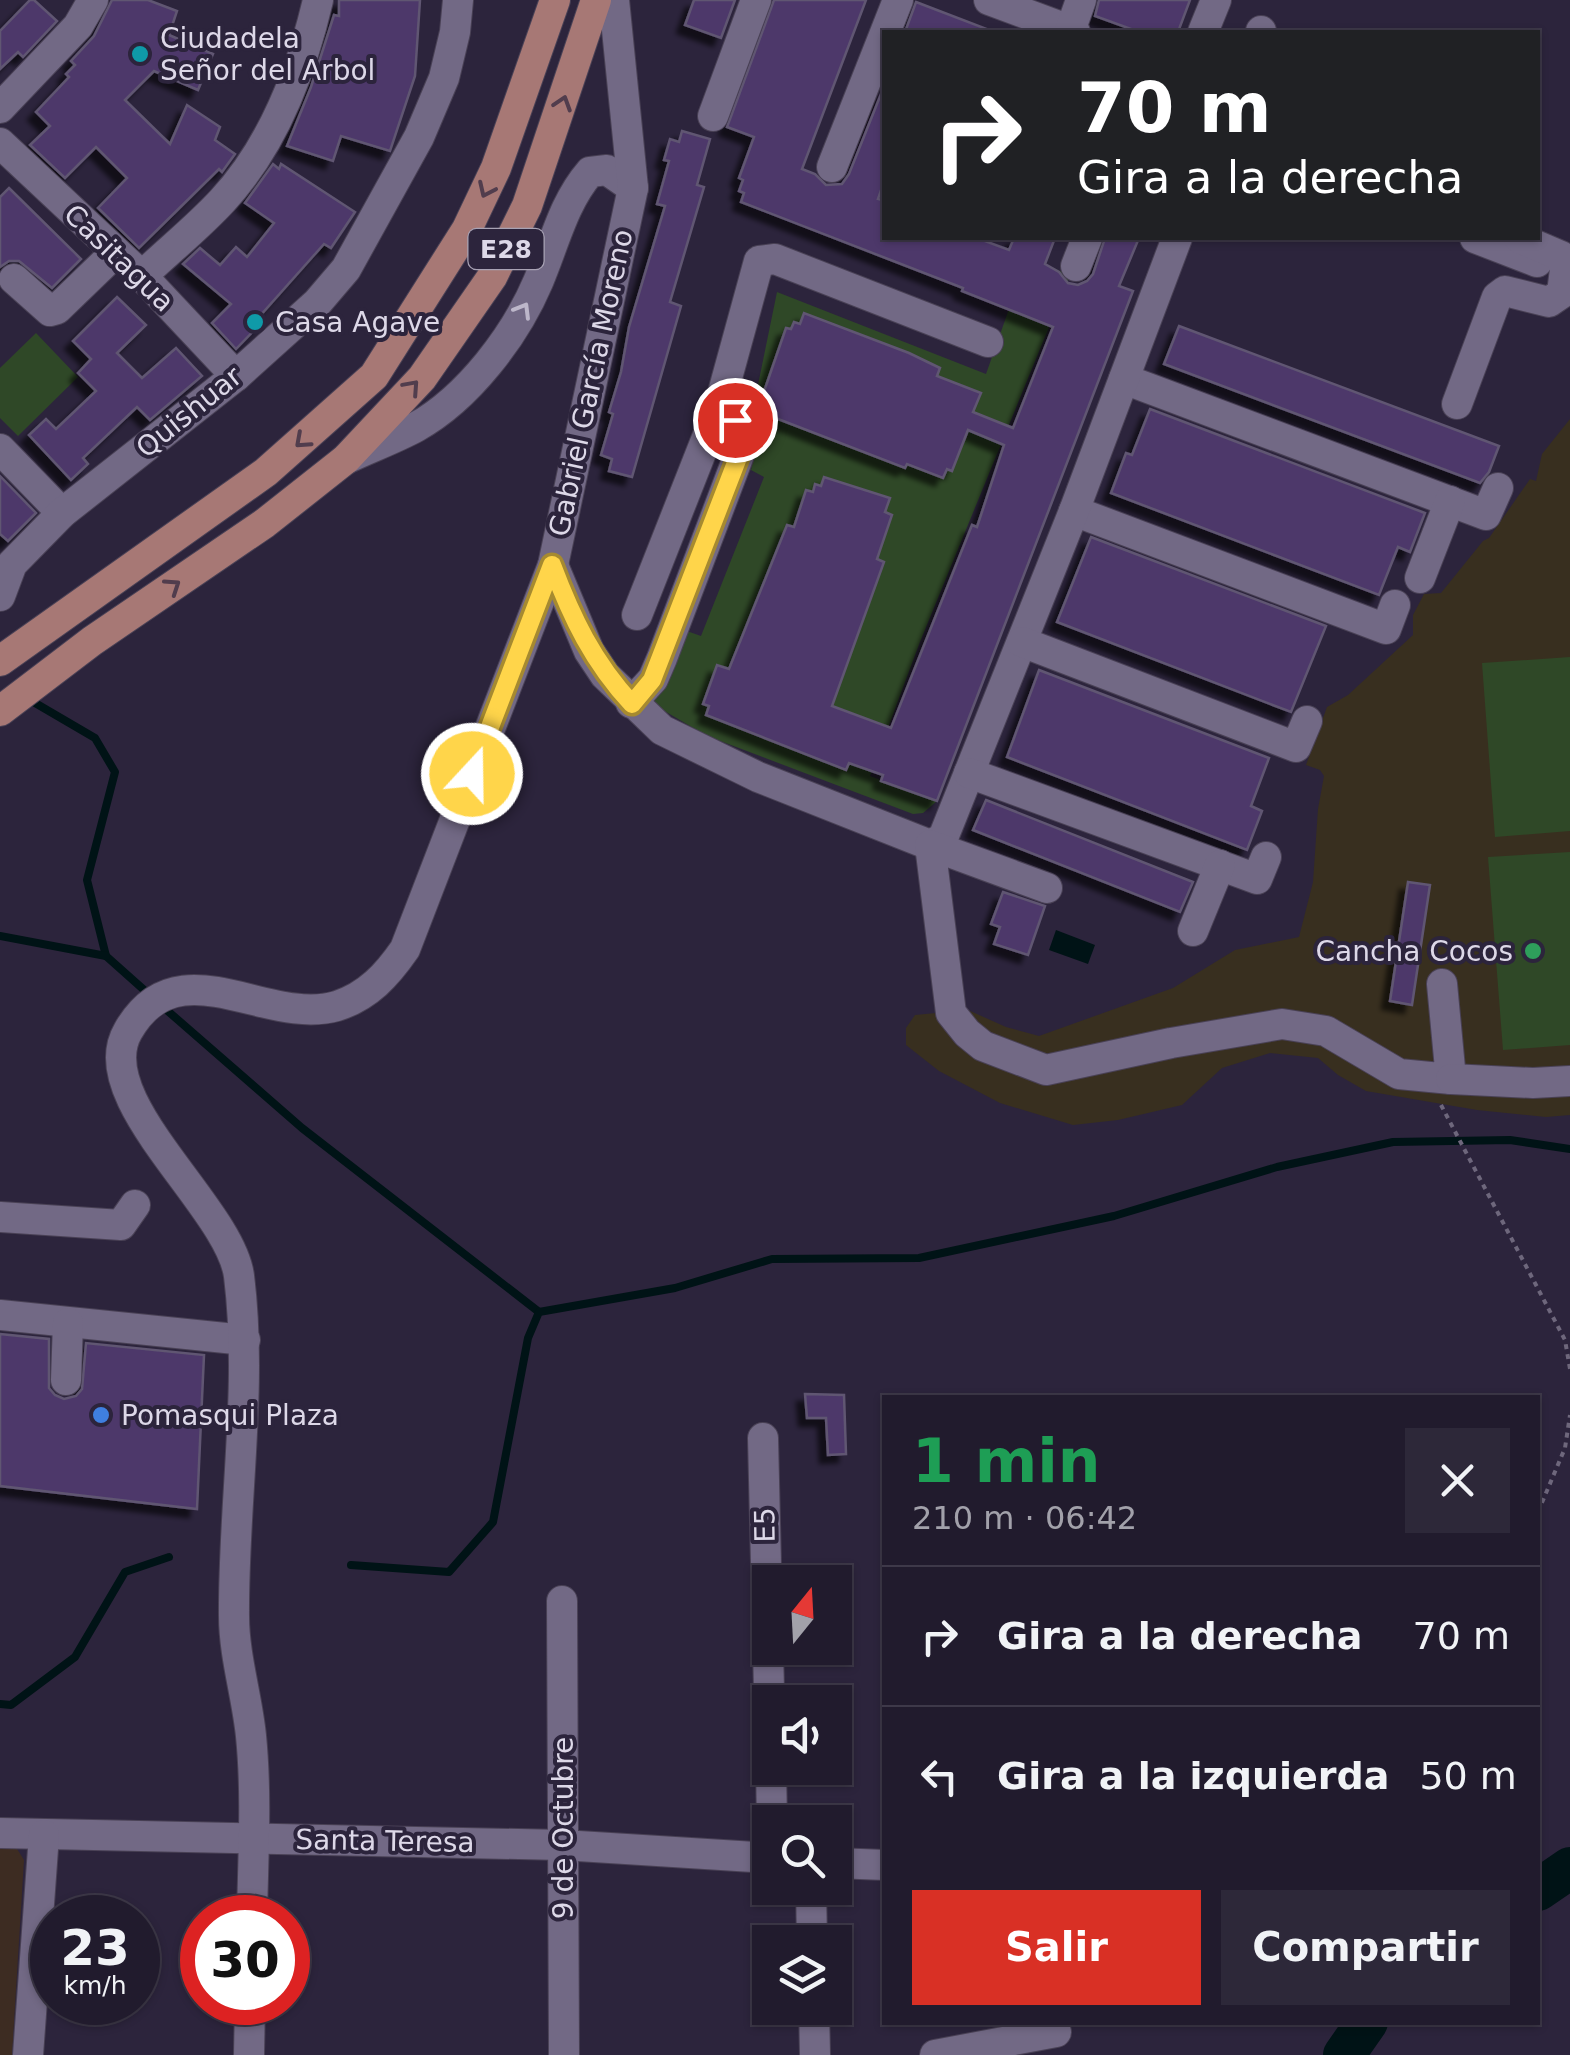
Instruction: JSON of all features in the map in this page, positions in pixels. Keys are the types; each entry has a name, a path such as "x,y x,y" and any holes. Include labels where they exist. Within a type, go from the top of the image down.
{"main road":[{"name":"E28","path":"1,658 266,472 374,376 475,214 496,168 556,0"},
{"name":"E28","path":"0,711 92,641 265,523 346,458 422,378 492,277 527,206 596,0"},
{"path":"72,609 74,630 92,641"}],"street":[{"path":"0,108 78,26 92,0"},
{"path":"142,276 223,200 264,146 309,41 318,0"},
{"name":"Quishuar","path":"0,596 12,564 62,513 236,376 317,304 346,269 418,137 437,93 455,32 458,0"},
{"name":"Gabriel García Moreno","path":"254,1838 251,1737 234,1621 245,1340 238,1272 233,1258 141,1116 119,1066 123,1040 147,1007 167,993 190,988 313,1008 336,1006 359,996 382,979 405,950 552,565 633,188 614,0"},
{"path":"713,116 756,0"},
{"path":"886,30 898,0"},
{"path":"989,0 1024,24 1060,30"},
{"path":"1073,30 1081,0"},
{"path":"1205,30 1216,0"},
{"path":"832,167 882,40"},
{"name":"Casitagua","path":"0,143 142,276 236,376"},
{"path":"346,458 418,426 454,399 486,364 527,308 566,208 590,172 607,170 633,188"},
{"path":"930,845 943,838 1074,511 1175,240"},
{"path":"1480,240 1545,265 1560,267 1563,262"},
{"path":"1458,404 1497,297 1505,291 1542,302 1556,299 1565,280 1563,262 1554,251 1524,240"},
{"path":"14,279 50,312 58,309 115,252"},
{"path":"637,615 720,407 756,266 764,258 776,259 988,342"},
{"path":"1124,379 1486,515 1498,488"},
{"path":"632,704 652,680 662,658 739,455 741,435 735,420 720,407"},
{"path":"0,449 62,513"},
{"path":"1420,578 1450,501"},
{"path":"1074,511 1386,629 1395,604"},
{"path":"552,565 588,650 605,675 662,730 758,777 1047,888"},
{"path":"1022,642 1296,746 1307,721"},
{"path":"1,658 34,684"},
{"path":"969,772 1257,879 1266,857"},
{"path":"930,845 951,1013 984,1046 1046,1070 1282,1024 1326,1031 1400,1074 1533,1082 1570,1080"},
{"path":"1194,931 1220,865"},
{"path":"1440,1078 1442,984"},
{"path":"0,1217 121,1225 136,1205"},
{"path":"0,1315 245,1340"},
{"path":"66,1380 68,1323"},
{"name":"E5","path":"763,1438 769,1685"},
{"name":"9 de Octubre","path":"562,1601 564,2055"},
{"name":"Santa Teresa","path":"0,1833 562,1845 752,1857"},
{"path":"28,2055 44,1835"},
{"path":"253,1895 254,1838"},
{"path":"852,1864 882,1865"},
{"path":"249,2055 250,2025"},
{"path":"814,2025 815,2055"},
{"path":"935,2055 1057,2036"}],"path":[{"path":"1440,1078 1565,1340 1570,1369"},
{"path":"1540,1507 1565,1448 1570,1415"}],"shaded area":[{"path":"1570,419 1570,1115 1546,1117 1477,1110 1366,1091 1318,1058 1270,1053 1222,1068 1182,1105 1118,1120 1073,1125 1000,1103 939,1071 906,1045 906,1028 915,1015 968,1010 1039,1036 1173,988 1235,950 1299,937 1313,882 1324,776 1320,770 1306,765 1327,707 1348,695 1413,635 1413,615 1424,594 1441,593 1489,538 1530,479 1536,481 1542,454"},
{"path":"1056,930 1095,945 1088,964 1049,950"},
{"path":"0,1843 14,1844 24,1860 12,2055 0,2055"}],"green space":[{"path":"1052,267 1070,276 920,642 870,776 937,801 923,813 913,814 707,736 656,706 654,701 684,630 701,636 764,477 751,470 757,444 751,419 777,292 986,374 1009,309 1039,309"},
{"path":"36,333 78,377 18,436 0,418 0,368"},
{"path":"1570,657 1570,831 1495,837 1482,663"},
{"name":"Cancha Cocos","path":"1570,852 1570,1045 1503,1050 1488,857"}],"building":[{"path":"30,0 57,21 23,57 18,52 0,69 0,31"},
{"path":"112,0 148,0 177,11 169,35 213,54 198,90 154,71 125,100 170,144 187,105 220,127 215,140 235,154 222,172 219,169 139,248 98,208 127,178 96,147 65,178 30,145 50,126 36,112 69,77 66,74 75,65 71,61 94,36"},
{"path":"339,0 420,0 415,76 390,151 341,136 333,161 287,146 334,15 339,16"},
{"path":"694,0 735,0 721,38 685,25"},
{"path":"774,0 866,0 802,169 815,174 826,185 842,184 882,92 882,188 878,199 882,200 882,240 982,240 1009,250 1013,240 1054,240 1045,264 1068,283 1078,285 1093,274 1104,240 1138,240 1119,286 1133,291 937,801 881,781 883,775 849,763 846,770 706,715 709,706 703,704 717,665 729,669 787,525 794,527 806,490 813,492 815,484 821,486 824,477 890,498 885,512 892,515 877,559 884,562 832,706 891,728 972,525 977,527 1004,445 968,430 952,471 947,469 943,478 907,464 905,468 765,414 769,403 761,400 786,328 791,329 794,322 800,324 804,313 940,368 937,376 981,393 973,412 1013,428 1053,327 741,202 743,180 739,178 754,137 727,127"},
{"path":"1099,0 1190,0 1179,30 1134,30 1095,16"},
{"path":"916,2 989,30 906,30"},
{"path":"682,131 710,139 697,185 704,187 670,302 681,306 632,477 609,471 612,459 601,455 629,327 665,206 657,204 669,161 664,160 670,139 679,142"},
{"path":"273,164 279,169 281,164 355,212 331,248 324,244 236,349 212,323 231,304 183,264 200,248 220,265 236,247 247,257 274,223 245,203"},
{"path":"9,188 81,259 52,288 19,261 9,261 0,267 0,197"},
{"path":"117,297 146,325 117,353 142,378 176,348 202,376 150,420 137,407 83,458 88,464 71,480 29,435 46,419 56,429 96,391 78,373 91,359 73,341"},
{"path":"1179,326 1499,446 1489,472 1480,483 1164,364"},
{"path":"1150,409 1425,513 1410,552 1398,547 1379,595 1111,493 1126,453 1132,455"},
{"path":"0,476 36,513 8,541 0,534"},
{"path":"1091,537 1326,626 1291,712 1057,622"},
{"path":"1039,670 1269,758 1251,806 1262,811 1247,850 1007,757"},
{"path":"986,800 1193,882 1180,912 973,830"},
{"path":"1408,882 1430,885 1412,1005 1390,1001"},
{"path":"1003,892 1045,906 1028,955 994,944 1000,927 991,924"},
{"name":"Pomasqui Plaza","path":"0,1334 49,1339 49,1388 64,1399 76,1396 82,1389 86,1343 204,1355 197,1509 0,1486"},
{"path":"805,1394 844,1395 846,1454 828,1455 826,1418 807,1418"}],"waterway":[{"path":"30,700 95,738 115,772 87,880 106,956 152,997"},
{"path":"0,936 106,956"},
{"path":"162,1006 302,1128 539,1312"},
{"path":"351,1565 449,1572 493,1522 528,1338 539,1312 675,1288 772,1259 919,1258 1114,1216 1277,1167 1393,1142 1510,1140 1570,1149"},
{"path":"0,1704 11,1705 75,1657 125,1572 169,1557"},
{"path":"1540,1889 1570,1868"},
{"path":"1344,2055 1365,2025"}],"place":[{"name":"Ciudadela Señor del Arbol","path":"140,54"},
{"name":"Casa Agave","path":"255,322"},
{"name":"Cancha Cocos","path":"1533,951"},
{"name":"Pomasqui Plaza","path":"101,1415"}],"route":[{"path":"472,774 552,565 588,650 605,675 632,704 652,680 739,455 741,435 735,420"}]}
